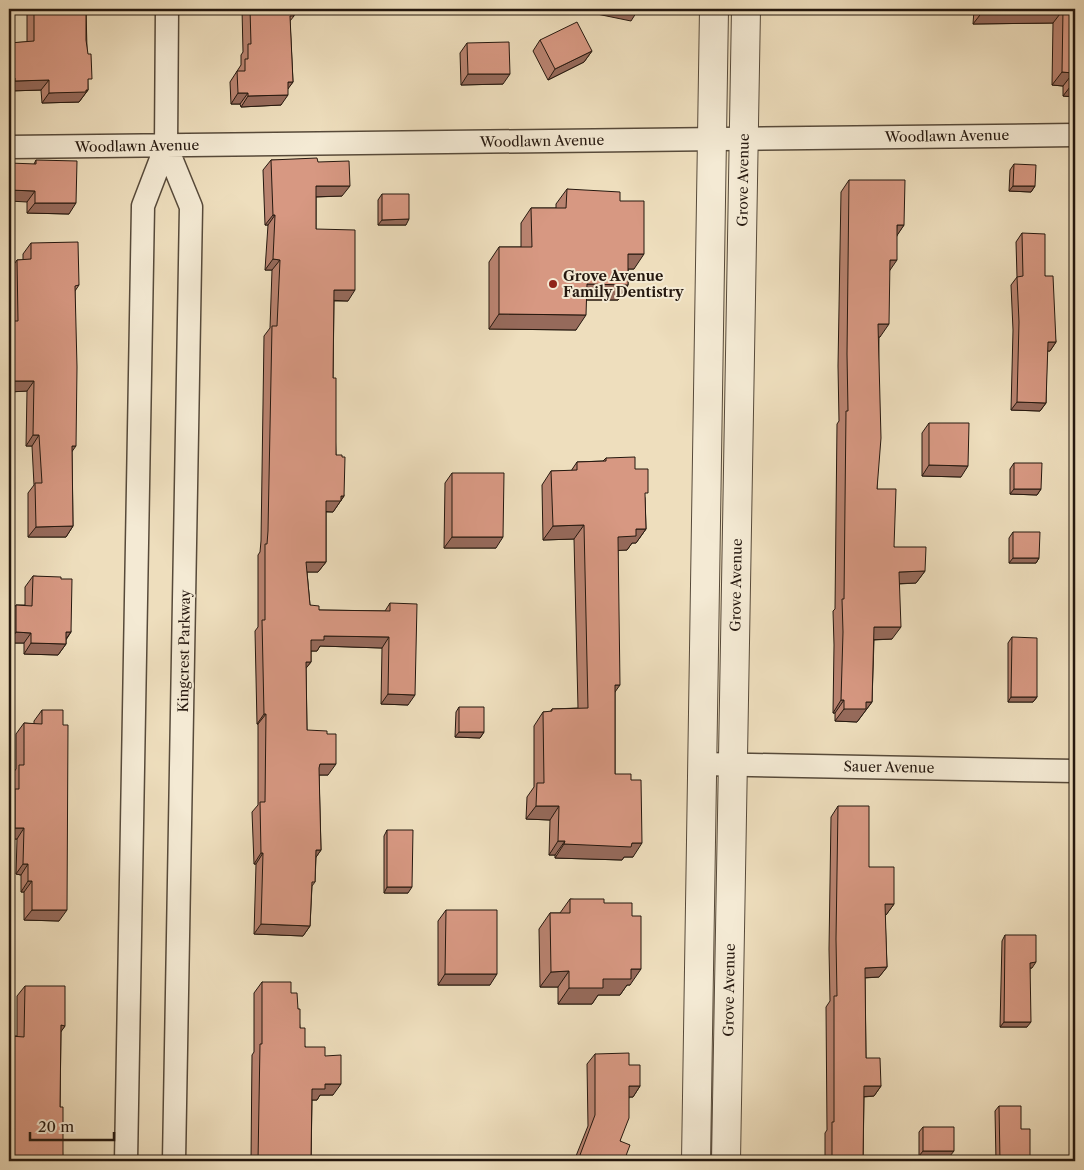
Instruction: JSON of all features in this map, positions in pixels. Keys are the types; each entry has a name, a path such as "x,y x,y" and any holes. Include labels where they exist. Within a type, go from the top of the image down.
{"street":[{"name":"Kingcrest Parkway","path":"126,1161 143,206 166,146 167,9"},
{"path":"696,1161 714,9"},
{"name":"Grove Avenue","path":"726,1161 746,9"},
{"name":"Woodlawn Avenue","path":"9,147 1075,135"},
{"name":"Kingcrest Parkway","path":"166,146 191,207 174,1161"},
{"name":"Sauer Avenue","path":"702,764 1075,771"}],"building":[{"path":"34,9 86,9 86,40 88,54 91,54 92,79 88,79 88,90 86,92 49,93 49,80 15,81 15,78 9,78 9,43 34,41"},
{"path":"250,9 293,9 294,16 290,16 293,82 288,82 288,95 248,96 248,93 238,93 237,71 245,71 245,59 248,59 248,44 251,44"},
{"path":"983,9 1075,9 1075,83 1073,83 1073,73 1062,72 1063,10 983,11"},
{"path":"577,22 592,51 555,69 540,40"},
{"path":"509,42 510,74 468,74 467,43"},
{"path":"317,158 318,162 349,161 350,186 316,186 316,229 355,230 355,290 334,290 333,378 336,378 336,455 345,457 344,496 341,496 341,501 326,501 326,562 306,562 310,605 319,606 319,610 390,611 390,603 417,604 415,695 388,694 389,637 324,636 324,640 311,640 311,662 306,662 307,730 327,731 327,734 336,734 336,764 320,764 319,768 321,850 316,850 315,882 312,882 310,926 261,924 263,853 261,853 260,802 265,802 266,714 264,714 262,620 265,620 265,544 267,544 268,531 272,326 277,326 280,260 273,259 275,215 273,215 271,160"},
{"path":"36,160 77,161 76,203 35,203 35,191 9,190 9,163 36,164"},
{"path":"1014,164 1036,165 1035,186 1013,186"},
{"path":"849,180 905,180 904,225 897,225 897,260 890,260 889,324 878,324 881,438 877,489 896,489 894,547 926,547 925,571 899,572 901,627 874,627 872,702 866,702 866,709 844,709 844,700 841,700 846,411 848,411"},
{"path":"567,189 620,192 620,201 644,201 644,254 628,254 628,285 587,284 586,315 499,314 499,247 532,247 531,208 566,208"},
{"path":"382,194 409,194 409,219 382,220"},
{"path":"1022,233 1045,234 1045,276 1053,276 1056,342 1048,342 1046,403 1017,402 1019,322 1017,277 1023,276"},
{"path":"78,242 79,285 75,286 76,446 72,446 73,526 36,527 35,483 42,483 39,435 33,435 34,381 9,381 9,329 14,329 14,321 18,321 17,260 31,259 31,243"},
{"path":"929,423 969,423 968,466 929,465"},
{"path":"635,457 635,469 648,469 648,493 645,493 646,529 636,529 636,536 618,537 620,685 615,685 615,774 631,774 631,780 641,780 642,843 632,843 631,847 564,844 565,841 558,841 559,806 536,806 537,783 544,783 543,712 552,711 552,709 588,708 584,525 553,526 551,471 577,470 577,462"},
{"path":"1014,463 1042,463 1041,489 1014,489"},
{"path":"452,473 504,473 503,537 452,537"},
{"path":"1013,532 1040,532 1039,558 1013,558"},
{"path":"33,576 72,579 71,632 66,632 66,644 31,643 31,633 16,632 16,605 32,606"},
{"path":"1012,637 1037,638 1037,697 1011,697"},
{"path":"459,707 484,707 484,732 459,732"},
{"path":"42,710 63,710 63,725 68,725 67,910 32,910 32,881 28,881 28,864 23,864 24,828 15,828 15,789 19,789 19,765 24,765 24,723 42,724"},
{"path":"838,806 869,806 869,867 894,867 894,904 885,904 887,967 865,968 866,1058 880,1058 881,1086 864,1086 863,1161 832,1161 832,1122 834,1122 834,996 837,996"},
{"path":"387,830 413,830 412,887 387,887"},
{"path":"570,899 604,899 604,903 632,903 632,916 641,916 641,969 631,969 631,979 603,979 603,988 569,988 569,971 551,972 550,913 570,913"},
{"path":"446,910 497,910 497,974 445,974"},
{"path":"1005,935 1036,935 1036,962 1030,963 1031,1022 1004,1022"},
{"path":"262,982 291,982 291,993 297,993 298,1009 300,1009 300,1028 305,1028 305,1047 325,1047 325,1056 341,1055 341,1084 325,1084 325,1089 312,1089 311,1161 258,1161"},
{"path":"25,986 65,986 65,1026 61,1025 60,1107 63,1107 63,1160 9,1161 9,1141 13,1141 14,1073 10,1073 10,1036 24,1037"},
{"path":"629,1053 629,1065 640,1065 640,1086 629,1086 629,1118 620,1141 630,1145 624,1161 595,1161 580,1155 595,1115 595,1054"},
{"path":"999,1106 1021,1106 1021,1129 1030,1129 1030,1156 1021,1156 1021,1161 1000,1161"},
{"path":"923,1127 954,1127 954,1151 923,1151"},
{"path":"554,1157 556,1161 544,1161"}],"place":[{"name":"Grove Avenue Family Dentistry","path":"553,284"}]}
